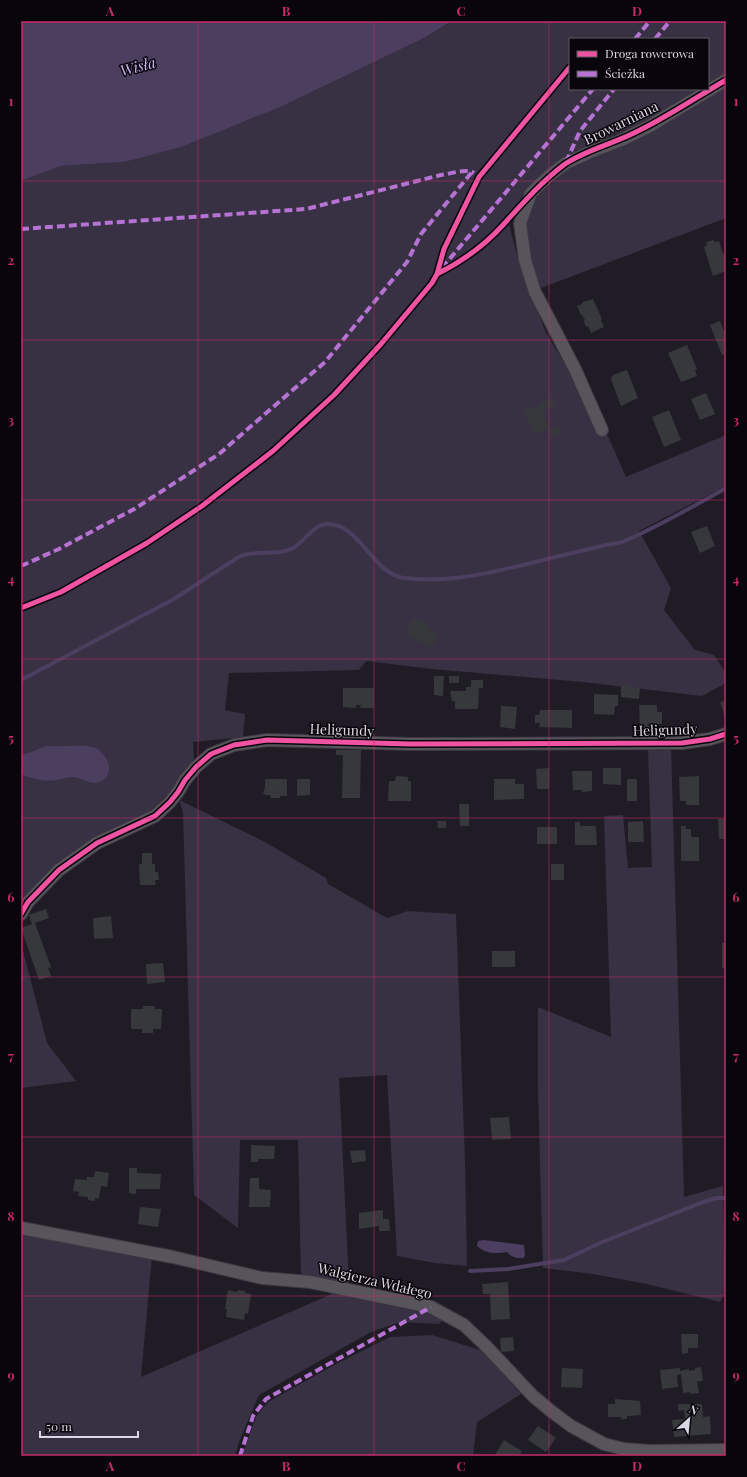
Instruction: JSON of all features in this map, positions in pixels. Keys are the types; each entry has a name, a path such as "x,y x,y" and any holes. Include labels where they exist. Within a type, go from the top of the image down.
{"street":[{"name":"Browarniana","path":"602,430 575,370 535,292 525,260 520,223 531,193 566,163 648,127 726,80"},
{"name":"Heligundy","path":"21,914 28,902 59,870 97,843 155,816 170,802 196,767 211,754 234,745 267,740 410,744 682,743 710,739 726,734"},
{"name":"Walgierza Wdałego","path":"21,1228 173,1257 262,1278 310,1282 431,1308 464,1326 486,1346 533,1396 571,1426 604,1444 649,1454 726,1450"}],"shaded area":[{"path":"452,21 726,21 726,218 541,288 529,256 524,225 535,197 570,168 655,130 651,119 565,158 549,169 522,196 509,224 519,263 546,333 606,432 626,477 726,435 726,486 639,531 671,588 664,610 695,650 714,655 726,673 726,683 702,696 583,682 432,669 366,661 359,670 229,673 225,710 245,714 243,737 193,742 194,759 174,788 149,812 79,848 54,867 21,901 21,181 61,166 124,162 254,118 424,38"},
{"path":"671,747 684,1197 723,1186 726,1291 720,1302 647,1284 593,1274 543,1268 538,1091 538,1007 611,1037 604,816 623,815 628,868 652,867 648,749"},
{"path":"179,800 265,842 326,878 328,884 387,918 408,911 456,914 465,1163 467,1266 435,1263 397,1256 387,1075 339,1078 349,1284 301,1275 298,1140 240,1140 238,1228 194,1195 183,812"},
{"path":"21,943 47,1043 76,1081 21,1088"},
{"path":"21,1231 152,1256 141,1377 334,1293 412,1308 444,1319 439,1324 400,1322 371,1332 259,1395 240,1439 235,1456 21,1456"},
{"path":"432,1335 483,1351 521,1394 477,1422 473,1456 242,1456 256,1417 268,1402 334,1365 390,1337"}],"water":[{"name":"Wisła","path":"21,21 452,21 424,38 280,107 181,147 124,162 61,166 21,181"},
{"path":"46,746 89,746 96,748 102,752 108,762 108,775 99,782 92,783 76,777 68,777 52,781 34,779 21,774 21,755"},
{"path":"484,1240 524,1245 525,1256 523,1258 518,1258 507,1252 495,1253 484,1251 477,1246 478,1241"}],"building":[{"path":"714,240 714,242 719,241 723,254 726,253 726,271 713,276 704,247 707,246 706,242"},
{"path":"593,299 604,327 591,333 588,326 586,327 585,320 577,306 583,302"},
{"path":"720,321 724,331 726,330 726,353 722,355 710,325"},
{"path":"687,345 697,369 695,370 697,376 681,382 668,353"},
{"path":"627,370 638,398 621,406 611,379 613,375"},
{"path":"706,393 715,414 700,420 691,399"},
{"path":"554,398 557,405 542,411 550,428 534,435 523,410 533,406 534,409 539,407 538,404"},
{"path":"669,410 681,440 664,447 652,417"},
{"path":"559,427 561,434 551,436 549,429"},
{"path":"707,526 715,546 700,553 691,532"},
{"path":"414,618 429,624 427,628 439,633 432,648 406,635 409,629 409,624"},
{"path":"434,676 444,676 443,696 434,695"},
{"path":"449,676 459,676 459,683 449,683"},
{"path":"471,680 483,680 483,688 479,688 478,709 455,709 455,701 452,701 450,691 466,691 466,687 471,687"},
{"path":"621,684 629,685 629,687 640,688 639,699 621,697"},
{"path":"343,688 374,688 374,708 360,708 361,705 356,705 356,708 343,707"},
{"path":"594,694 618,695 618,706 615,706 614,715 594,714"},
{"path":"726,701 726,720 720,702"},
{"path":"639,705 657,705 657,712 662,712 662,724 657,724 657,729 640,729"},
{"path":"501,706 517,707 515,729 500,727"},
{"path":"540,710 572,710 572,728 539,727 540,723 535,723 535,715 539,715"},
{"path":"336,750 361,750 360,798 342,798 343,755 336,755"},
{"path":"549,768 549,789 537,789 536,769"},
{"path":"603,768 621,768 621,785 603,784"},
{"path":"572,771 592,771 592,791 582,792 582,790 573,790"},
{"path":"396,776 408,777 408,781 411,781 411,801 388,801 389,781 395,781"},
{"path":"699,776 699,805 686,805 686,801 680,801 679,777"},
{"path":"265,779 287,779 287,796 271,798 270,795 265,795 263,793 265,788"},
{"path":"297,779 310,779 310,795 297,796"},
{"path":"494,779 515,779 515,784 524,784 524,799 494,800"},
{"path":"627,779 637,779 637,801 627,801"},
{"path":"459,804 469,804 469,826 460,826"},
{"path":"718,819 726,819 726,839 719,839"},
{"path":"437,821 446,821 446,828 438,828"},
{"path":"643,821 644,842 628,842 628,822"},
{"path":"575,822 580,822 580,826 596,826 597,845 575,845"},
{"path":"681,826 686,826 686,829 691,829 691,837 699,837 699,861 681,861"},
{"path":"537,827 557,827 557,844 537,844"},
{"path":"142,853 152,853 152,864 155,864 155,872 158,872 159,880 155,880 156,885 140,885 139,864 142,864"},
{"path":"551,864 564,864 564,880 551,880"},
{"path":"46,909 49,918 35,923 51,967 48,968 51,976 39,980 21,928 32,924 29,915"},
{"path":"111,916 113,938 94,939 93,918"},
{"path":"722,943 726,943 726,968 722,968"},
{"path":"492,951 515,951 515,967 492,967"},
{"path":"163,963 165,982 147,984 146,964"},
{"path":"143,1006 155,1006 154,1009 162,1009 161,1029 153,1029 153,1033 142,1033 142,1029 131,1029 131,1009 143,1009"},
{"path":"509,1117 511,1139 492,1140 490,1118"},
{"path":"251,1145 275,1146 274,1159 258,1159 258,1162 251,1162"},
{"path":"365,1150 366,1161 352,1163 350,1151"},
{"path":"129,1168 137,1168 137,1173 161,1174 160,1189 136,1189 136,1194 129,1193"},
{"path":"95,1171 109,1173 107,1187 101,1186 99,1199 95,1198 95,1201 88,1200 88,1197 78,1196 79,1192 73,1191 75,1179 87,1180 87,1177 94,1177"},
{"path":"250,1178 259,1178 259,1189 271,1190 270,1207 249,1207"},
{"path":"140,1207 161,1209 158,1227 138,1224"},
{"path":"383,1210 383,1219 389,1219 390,1231 379,1231 379,1226 359,1229 359,1213"},
{"path":"508,1282 510,1319 491,1320 490,1294 483,1294 482,1284"},
{"path":"228,1290 237,1292 238,1290 245,1291 245,1293 251,1294 248,1314 245,1313 244,1320 226,1317 227,1309 225,1309"},
{"path":"681,1334 698,1334 698,1348 688,1348 688,1353 682,1354"},
{"path":"513,1337 514,1351 501,1352 500,1338"},
{"path":"701,1367 703,1381 697,1381 699,1393 683,1393 681,1374 677,1375 678,1387 662,1389 660,1370 680,1368 680,1371 689,1369 689,1371"},
{"path":"562,1368 583,1369 582,1388 561,1387"},
{"path":"615,1399 640,1401 641,1415 627,1416 627,1419 621,1419 621,1417 608,1417 608,1404 615,1404"},
{"path":"678,1404 702,1404 703,1417 710,1416 711,1434 674,1437 672,1420 685,1419 684,1410 678,1411"},
{"path":"538,1426 556,1438 546,1452 528,1440"},
{"path":"504,1440 522,1451 519,1456 495,1455"}],"waterway":[{"path":"21,680 174,599 240,556 253,553 281,552 293,548 313,530 322,525 327,524 338,526 348,531 383,568 393,574 404,578 446,579 467,577 508,569 622,542 665,522 726,488"},
{"path":"470,1271 508,1269 564,1260 600,1243 703,1202 716,1198 726,1198"}],"marked path":[{"path":"636,38 650,21"},
{"path":"656,38 670,21"},
{"path":"442,268 592,90"},
{"path":"566,162 580,131 613,90"},
{"path":"21,229 306,209 441,175 462,171 474,173"},
{"path":"21,566 59,549 136,508 219,454 325,362 407,262 421,234 472,172"},
{"path":"240,1456 253,1416 266,1399 431,1307"}],"cycle path":[{"path":"21,608 61,592 147,543 202,506 273,451 334,395 381,344 432,283 437,274 444,249 479,177 569,68"},
{"path":"437,274 464,259 487,241 524,201 565,164 573,159 646,127 726,80"},
{"path":"21,914 28,902 59,870 97,843 155,816 170,802 196,767 211,754 234,745 267,740 410,744 682,743 710,739 726,734"}]}
